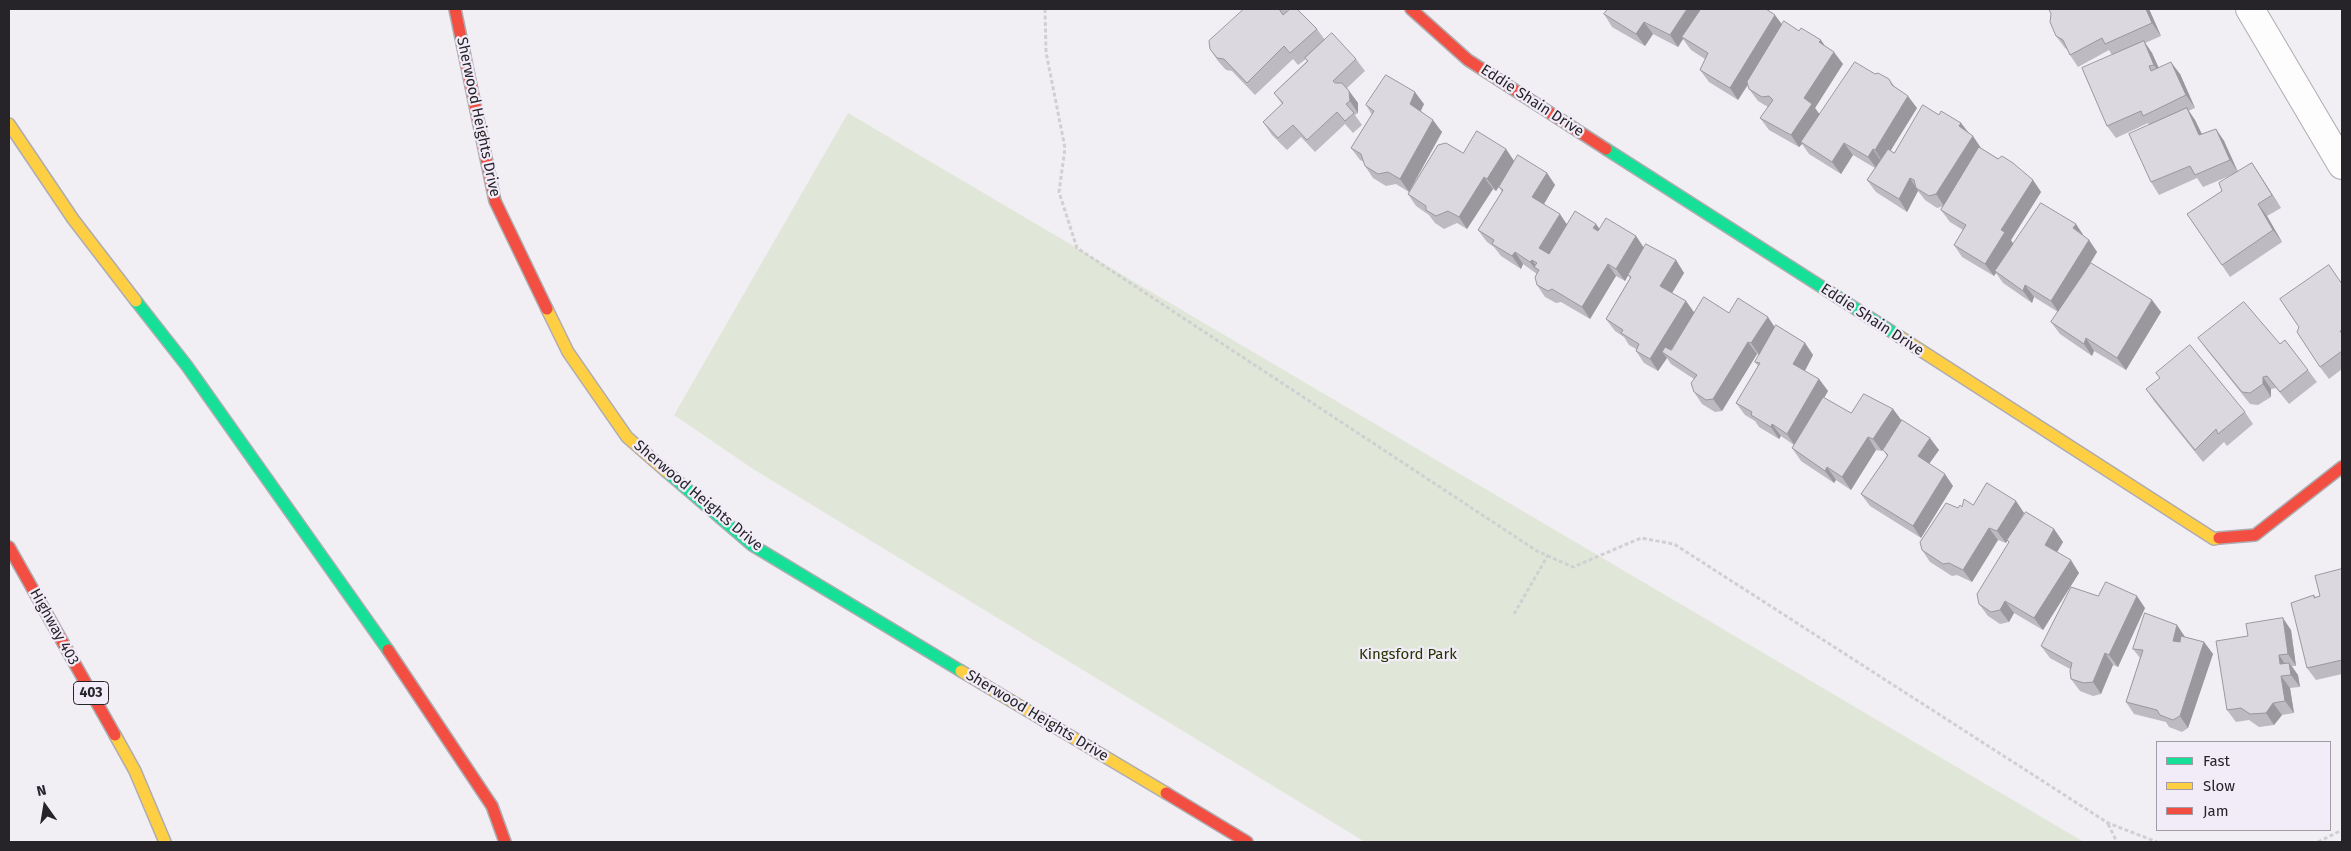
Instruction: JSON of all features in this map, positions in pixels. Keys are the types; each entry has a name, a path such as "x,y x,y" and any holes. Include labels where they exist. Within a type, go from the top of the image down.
{"main road":[{"name":"Sherwood Heights Drive","path":"455,9 495,201 568,352 627,437 752,545 1247,842"},
{"name":"Eddie Shain Drive","path":"1411,9 1468,60 2214,538 2255,535 2342,467"},
{"path":"9,124 73,219 187,366 356,602 492,806 505,842"},
{"name":"Highway 403","path":"9,547 135,771 165,842"}],"street":[{"path":"2250,9 2342,165"}],"path":[{"path":"1045,9 1046,52 1065,148 1059,192 1077,248 1548,556 1573,567 1641,538 1674,544 2108,823 2158,842"},
{"path":"1514,614 1548,556"},
{"path":"2108,823 2117,842"},
{"path":"2318,842 2342,830"}],"green space":[{"name":"Kingsford Park","path":"848,113 2084,842 1365,842 753,469 674,415"}],"building":[{"path":"1244,9 1279,9 1283,15 1290,9 1297,9 1317,29 1290,53 1284,46 1247,83 1224,59 1217,58 1210,49 1209,41"},
{"path":"1608,9 1687,9 1670,35 1644,22 1636,34 1604,14"},
{"path":"1701,9 1766,9 1775,15 1730,88 1700,70 1708,53 1682,37"},
{"path":"2049,9 2146,9 2152,23 2105,44 2102,38 2070,55 2063,40 2056,36 2050,22 2051,14"},
{"path":"1784,21 1799,31 1801,28 1821,40 1819,42 1834,52 1804,98 1812,104 1791,135 1760,118 1773,100 1769,96 1762,97 1749,89 1747,82"},
{"path":"1332,33 1356,59 1333,81 1335,83 1342,83 1349,91 1350,101 1346,104 1354,113 1345,121 1337,112 1307,140 1293,125 1278,138 1263,122 1283,103 1274,93 1308,61 1305,58"},
{"path":"2144,41 2154,65 2149,66 2151,71 2171,62 2186,95 2143,116 2141,111 2107,126 2082,68"},
{"path":"1855,62 1875,74 1878,73 1889,79 1892,85 1908,96 1875,150 1873,149 1868,157 1844,143 1832,162 1801,142"},
{"path":"1386,75 1415,92 1410,104 1433,120 1400,179 1388,172 1378,174 1365,166 1361,154 1351,148 1374,111 1366,105"},
{"path":"1923,105 1939,115 1941,111 1961,123 1959,126 1973,136 1936,194 1929,196 1916,188 1914,180 1910,178 1899,199 1867,180 1888,149 1894,153"},
{"path":"2187,108 2199,135 2216,129 2230,160 2195,175 2190,166 2151,182 2129,134"},
{"path":"1477,131 1506,149 1487,179 1484,177 1459,217 1448,211 1436,216 1426,210 1426,206 1408,194 1438,145 1446,143 1463,153"},
{"path":"1979,147 1998,159 2002,156 2033,180 2001,230 2005,232 1985,264 1954,245 1966,225 1941,210"},
{"path":"1518,155 1547,173 1532,197 1560,214 1539,248 1549,254 1575,211 1596,224 1593,228 1598,231 1606,218 1636,236 1616,269 1608,264 1582,307 1552,289 1548,291 1537,285 1535,277 1539,270 1534,267 1537,263 1532,260 1530,262 1515,252 1512,256 1492,244 1494,240 1478,230 1503,190 1499,187"},
{"path":"2252,163 2272,195 2258,204 2273,230 2222,265 2187,214 2222,191 2219,183"},
{"path":"2041,203 2076,224 2073,228 2089,240 2051,301 2025,285 2023,291 1995,271"},
{"path":"1646,244 1676,260 1660,286 1686,301 1650,359 1636,351 1639,344 1621,333 1623,330 1606,319 1631,277 1628,275"},
{"path":"2091,263 2152,300 2117,358 2086,338 2084,344 2051,322"},
{"path":"2329,265 2342,284 2342,330 2340,331 2342,334 2342,351 2320,367 2297,332 2299,327 2280,299"},
{"path":"1704,297 1729,313 1738,298 1768,317 1751,343 1748,342 1713,399 1706,400 1694,392 1691,383 1697,375 1662,352 1665,347 1671,350"},
{"path":"2244,302 2280,344 2285,340 2308,370 2280,392 2267,376 2263,377 2263,384 2250,393 2242,392 2198,338"},
{"path":"1776,325 1805,343 1793,364 1819,379 1787,434 1772,424 1771,427 1751,415 1752,412 1736,403 1760,363 1755,362"},
{"path":"2190,345 2245,412 2218,434 2216,429 2195,450 2146,389 2160,378 2156,373"},
{"path":"1864,394 1893,409 1873,439 1868,437 1842,477 1827,467 1825,471 1792,448 1823,397 1851,413"},
{"path":"1902,420 1930,438 1918,456 1945,474 1913,526 1861,494 1888,455 1883,450"},
{"path":"1987,483 2016,501 1997,531 1989,528 1963,570 1949,563 1943,564 1922,550 1920,542 1946,503 1958,508 1960,505 1962,507 1964,499 1973,505"},
{"path":"2026,512 2054,529 2045,545 2071,560 2034,618 2005,601 2000,610 1991,612 1979,604 1977,594 2009,542 2007,540"},
{"path":"2342,569 2342,660 2307,668 2291,603 2314,595 2314,598 2320,596 2315,576"},
{"path":"2106,582 2137,596 2109,655 2105,653 2093,682 2084,683 2071,679 2072,663 2041,646 2071,587 2098,596"},
{"path":"2145,613 2177,625 2173,641 2180,642 2181,636 2204,642 2180,716 2173,720 2160,715 2157,710 2126,702 2143,650 2133,649"},
{"path":"2283,618 2288,654 2279,655 2280,664 2289,663 2291,675 2281,676 2285,701 2273,703 2266,713 2250,714 2241,708 2227,710 2216,641 2248,636 2246,624"}],"traffic: fast":[{"path":"1606,149 1900,337"},
{"path":"136,301 187,366 388,650"},
{"path":"667,472 752,545 961,671"}],"traffic: slow":[{"path":"9,124 73,219 136,301"},
{"path":"547,309 568,352 627,437 667,472"},
{"path":"1900,337 2214,539 2219,538"},
{"path":"961,671 1166,793"},
{"path":"115,735 135,771 165,842"}],"traffic: jam":[{"path":"455,9 495,201 547,309"},
{"path":"1411,9 1468,60 1606,149"},
{"path":"2219,538 2255,535 2342,467"},
{"path":"9,547 115,735"},
{"path":"388,650 492,806 505,842"},
{"path":"1166,793 1247,842"}]}
